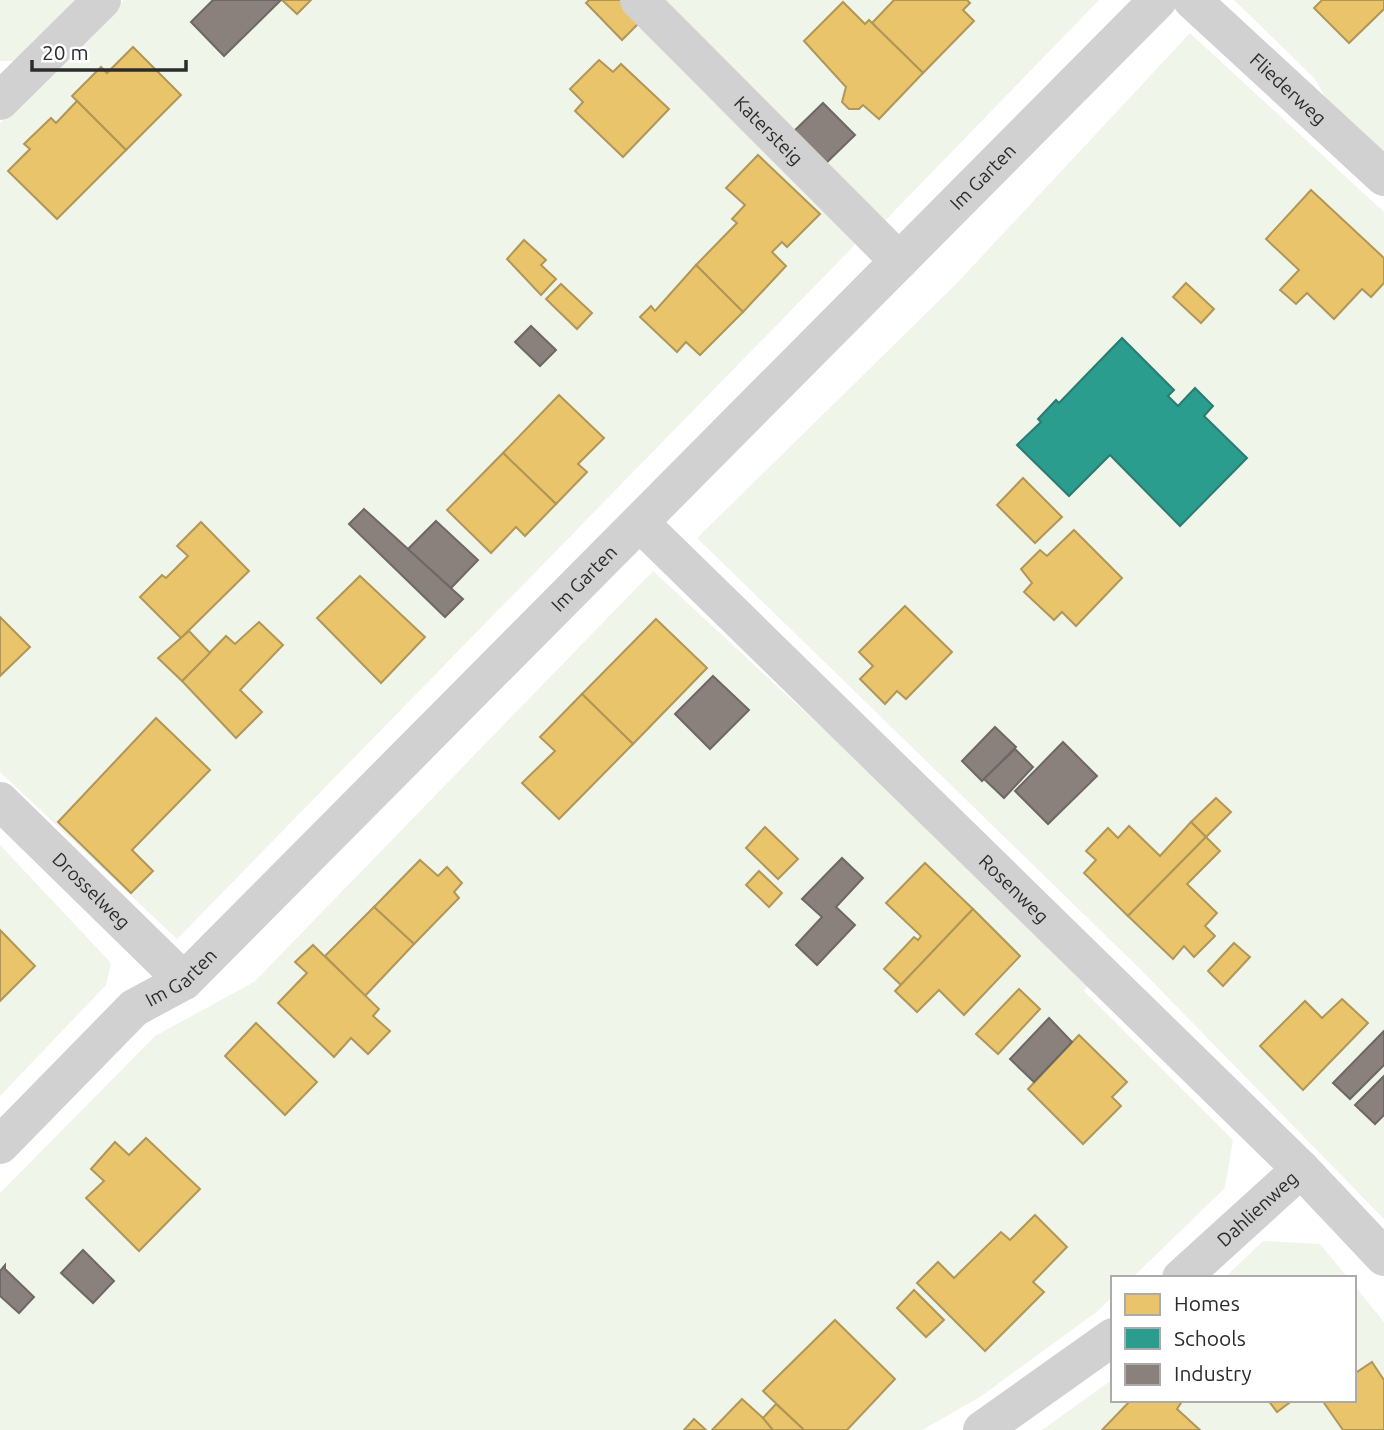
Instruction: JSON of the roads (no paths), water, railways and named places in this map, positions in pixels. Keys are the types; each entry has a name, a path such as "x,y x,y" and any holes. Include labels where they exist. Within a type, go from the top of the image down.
{"street":[{"path":"0,101 102,0"},
{"name":"Katersteig","path":"639,0 899,261"},
{"name":"Im Garten","path":"0,1145 134,1008 184,981 1158,0"},
{"name":"Fliederweg","path":"1192,0 1384,177"},
{"name":"Rosenweg","path":"640,523 1301,1169 1384,1257"},
{"name":"Drosselweg","path":"0,801 184,981"},
{"name":"Dahlienweg","path":"1183,1276 1301,1169"},
{"path":"982,1430 1111,1338"}]}
